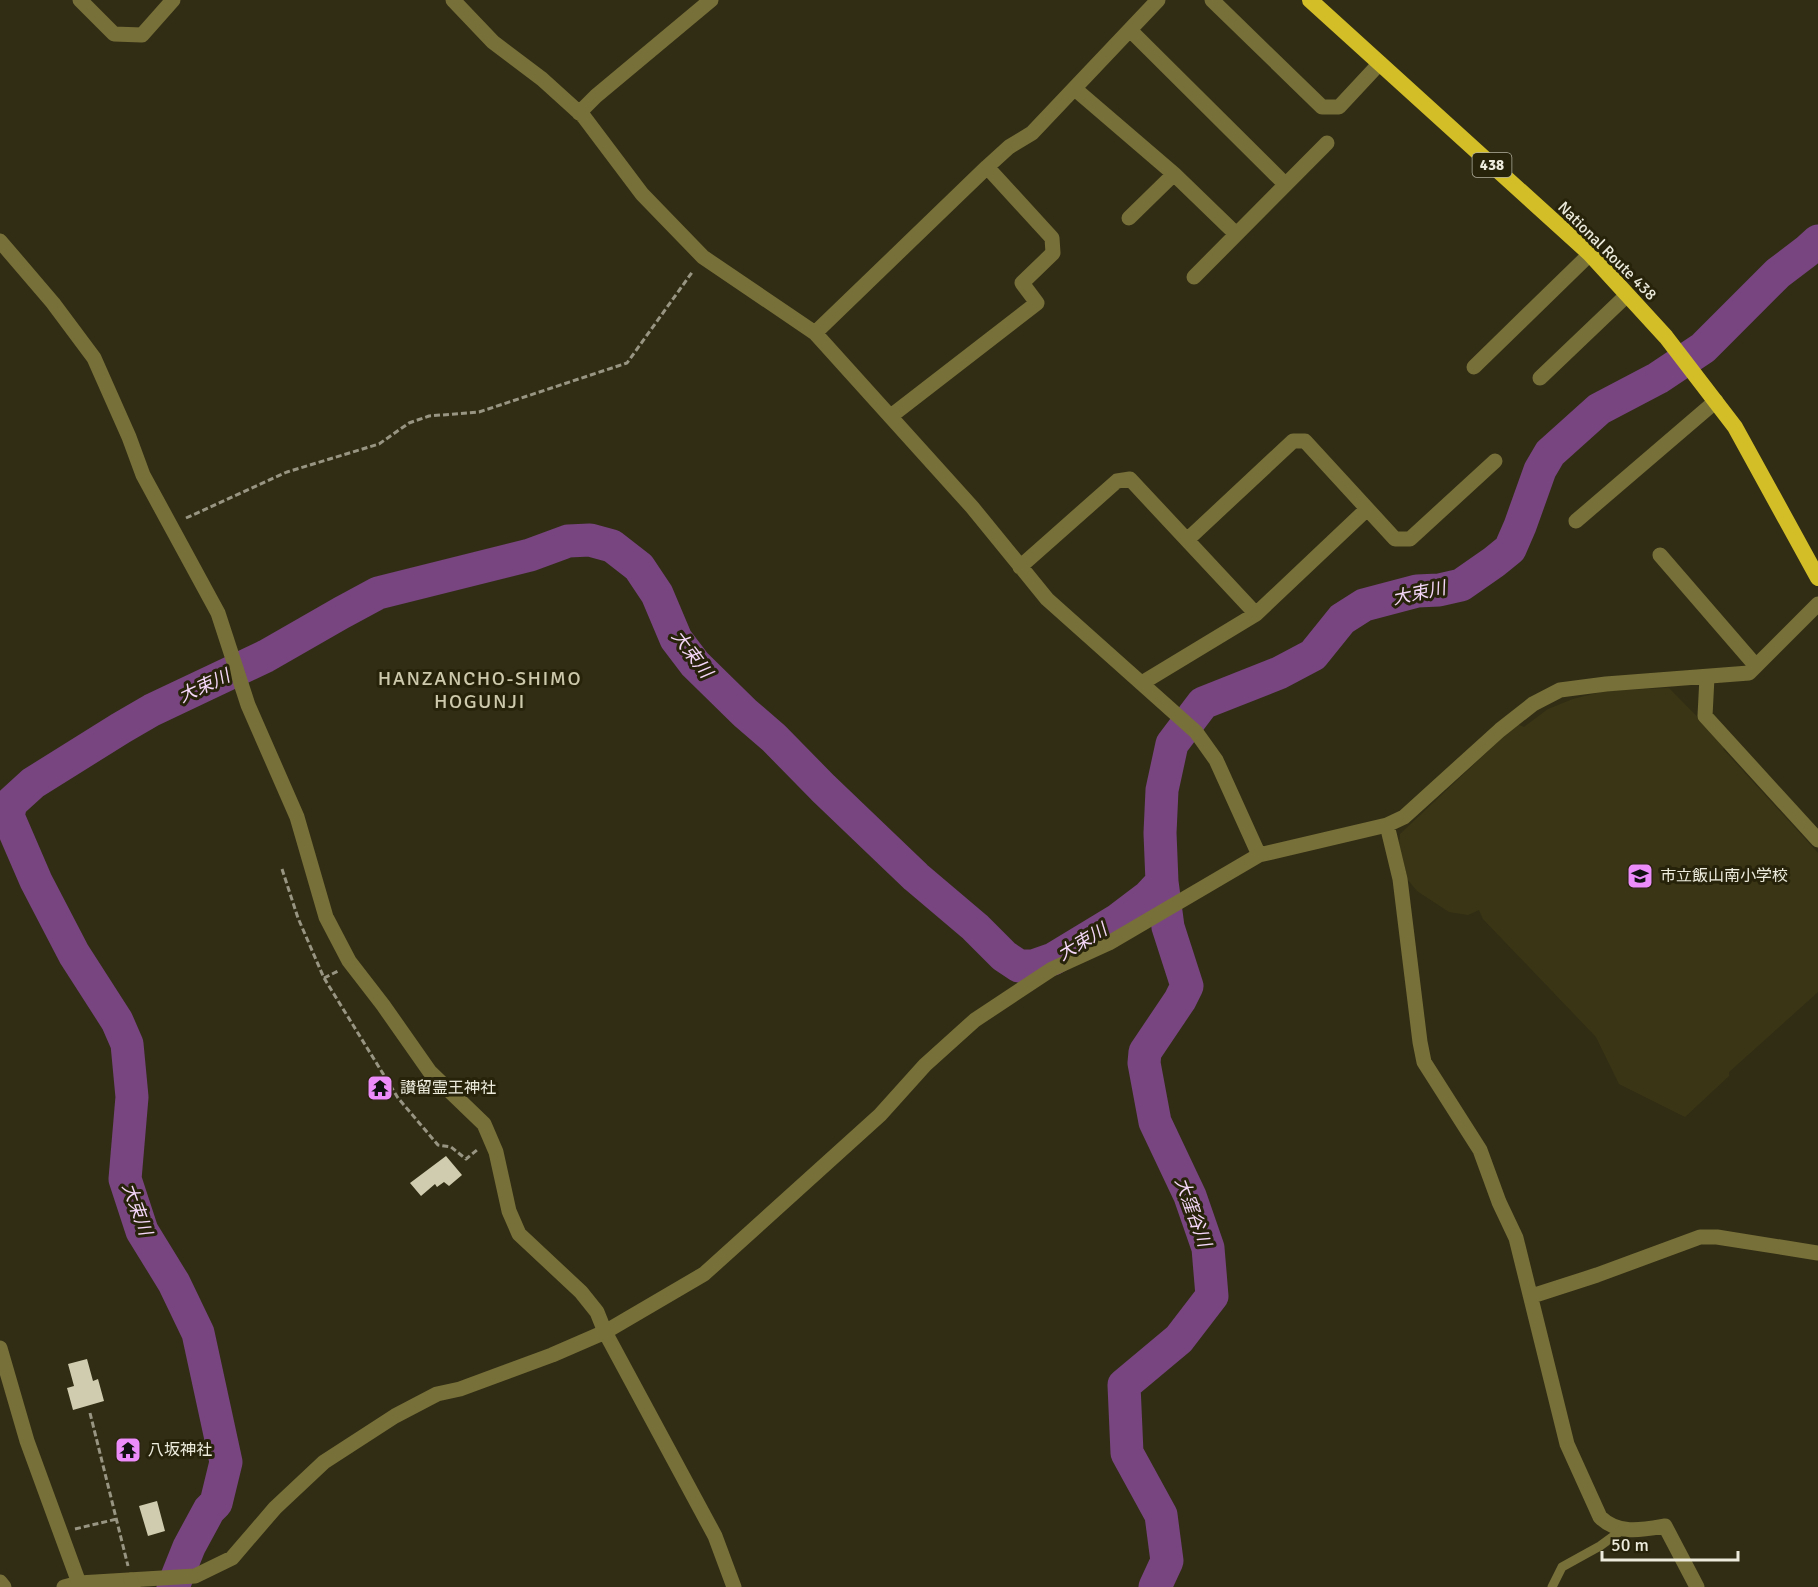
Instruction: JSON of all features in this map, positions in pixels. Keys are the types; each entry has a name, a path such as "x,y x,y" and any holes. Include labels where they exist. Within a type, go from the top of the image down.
{"highway":[{"name":"National Route 438","path":"1310,0 1590,254 1666,337 1735,427 1818,578"}],"street":[{"path":"80,0 114,34 142,35 173,0"},
{"path":"453,0 493,42 542,79 579,113 625,168 642,194 703,257 815,333 972,507 1047,599 1196,732 1216,760 1259,855"},
{"path":"579,113 596,96 711,0"},
{"path":"815,333 987,167 1009,147 1032,133 1158,0"},
{"path":"1212,0 1322,107 1339,107 1380,63"},
{"path":"1130,30 1285,184"},
{"path":"1076,89 1174,174 1236,234"},
{"path":"1194,277 1327,143"},
{"path":"891,416 1036,303 1022,283 1053,253 1052,237 987,167"},
{"path":"1129,218 1174,174"},
{"path":"0,241 53,303 94,358 143,475 218,614 248,705 297,817 326,917 349,961 430,1072 484,1124 496,1152 509,1211 519,1234 581,1292 597,1312 605,1332 715,1536 734,1587"},
{"path":"1474,367 1590,254"},
{"path":"1540,378 1627,295"},
{"path":"1575,521 1716,401"},
{"path":"1187,540 1293,441 1305,441 1395,539 1410,539 1495,461"},
{"path":"1020,567 1116,482 1130,479 1256,614"},
{"path":"1142,683 1256,614 1367,509"},
{"path":"1659,555 1756,666"},
{"path":"64,1587 79,1583 132,1583 166,1577 195,1576 232,1558 275,1508 324,1462 395,1416 437,1394 460,1389 605,1332 704,1274 880,1115 925,1065 975,1020 1052,969 1109,943 1259,855 1387,825 1404,817 1500,730 1533,704 1560,690 1606,684 1749,673 1818,604"},
{"path":"1707,677 1705,716 1818,840"},
{"path":"1387,825 1400,879 1419,1042 1424,1062 1480,1150 1498,1202 1516,1238 1568,1444 1600,1517 1609,1526 1622,1530 1665,1526 1697,1587"},
{"path":"1532,1296 1700,1237 1717,1237 1818,1253"},
{"path":"0,1348 27,1441 79,1583"},
{"path":"0,1582 4,1587"}],"lane":[{"path":"1552,1587 1562,1567 1600,1546 1622,1530"}],"path":[{"path":"170,526 287,472 379,444 409,423 429,416 479,412 627,363 703,257"},
{"path":"282,869 298,918 324,978 398,1098 438,1145 451,1147 466,1159 478,1149"},
{"path":"90,1413 127,1563"},
{"path":"61,1532 117,1519"}],"shaded area":[{"path":"1669,688 1726,746 1723,749 1818,853 1818,992 1729,1072 1729,1076 1685,1117 1619,1084 1596,1037 1483,919 1479,910 1468,915 1449,912 1417,891 1408,880 1399,845 1400,834 1517,724 1524,727 1548,709 1573,699 1605,691"}],"building":[{"path":"446,1156 462,1175 449,1186 444,1182 437,1187 435,1184 421,1196 410,1183"},
{"path":"87,1359 93,1381 98,1379 104,1401 73,1410 67,1388 74,1386 68,1364"},
{"path":"157,1501 165,1531 148,1536 139,1506"}],"waterway":[{"name":"大束川","path":"1155,1587 1167,1561 1161,1515 1127,1453 1124,1385 1179,1339 1212,1296 1208,1248 1190,1196 1155,1122 1144,1063 1145,1052 1187,986 1168,927 1162,882 1160,833 1162,790 1172,744 1203,703 1279,673 1313,655 1342,619 1364,605 1417,591 1439,590 1461,585 1494,562 1510,549 1540,470 1550,453 1599,409 1658,378 1703,348 1778,273 1818,241"},
{"name":"大束川","path":"173,1587 189,1547 209,1510 216,1503 226,1462 198,1333 174,1283 142,1231 125,1179 132,1097 127,1044 117,1021 74,954 36,881 8,816 11,803 33,783 152,710 266,656 378,593 530,555 568,541 590,540 612,546 639,567 657,594 676,639 695,664 916,877 975,927 1004,956 1019,966 1033,966 1053,959 1119,919 1148,897 1162,882"}],"place":[{"name":"市立飯山南小学校","path":"1640,876"},
{"name":"讃留霊王神社","path":"380,1088"},
{"name":"八坂神社","path":"128,1450"}],"district":[{"name":"HANZANCHO-SHIMO HOGUNJI","path":"480,690"}],"water label":[{"name":"大窪谷川","path":"1193,1212"}]}
